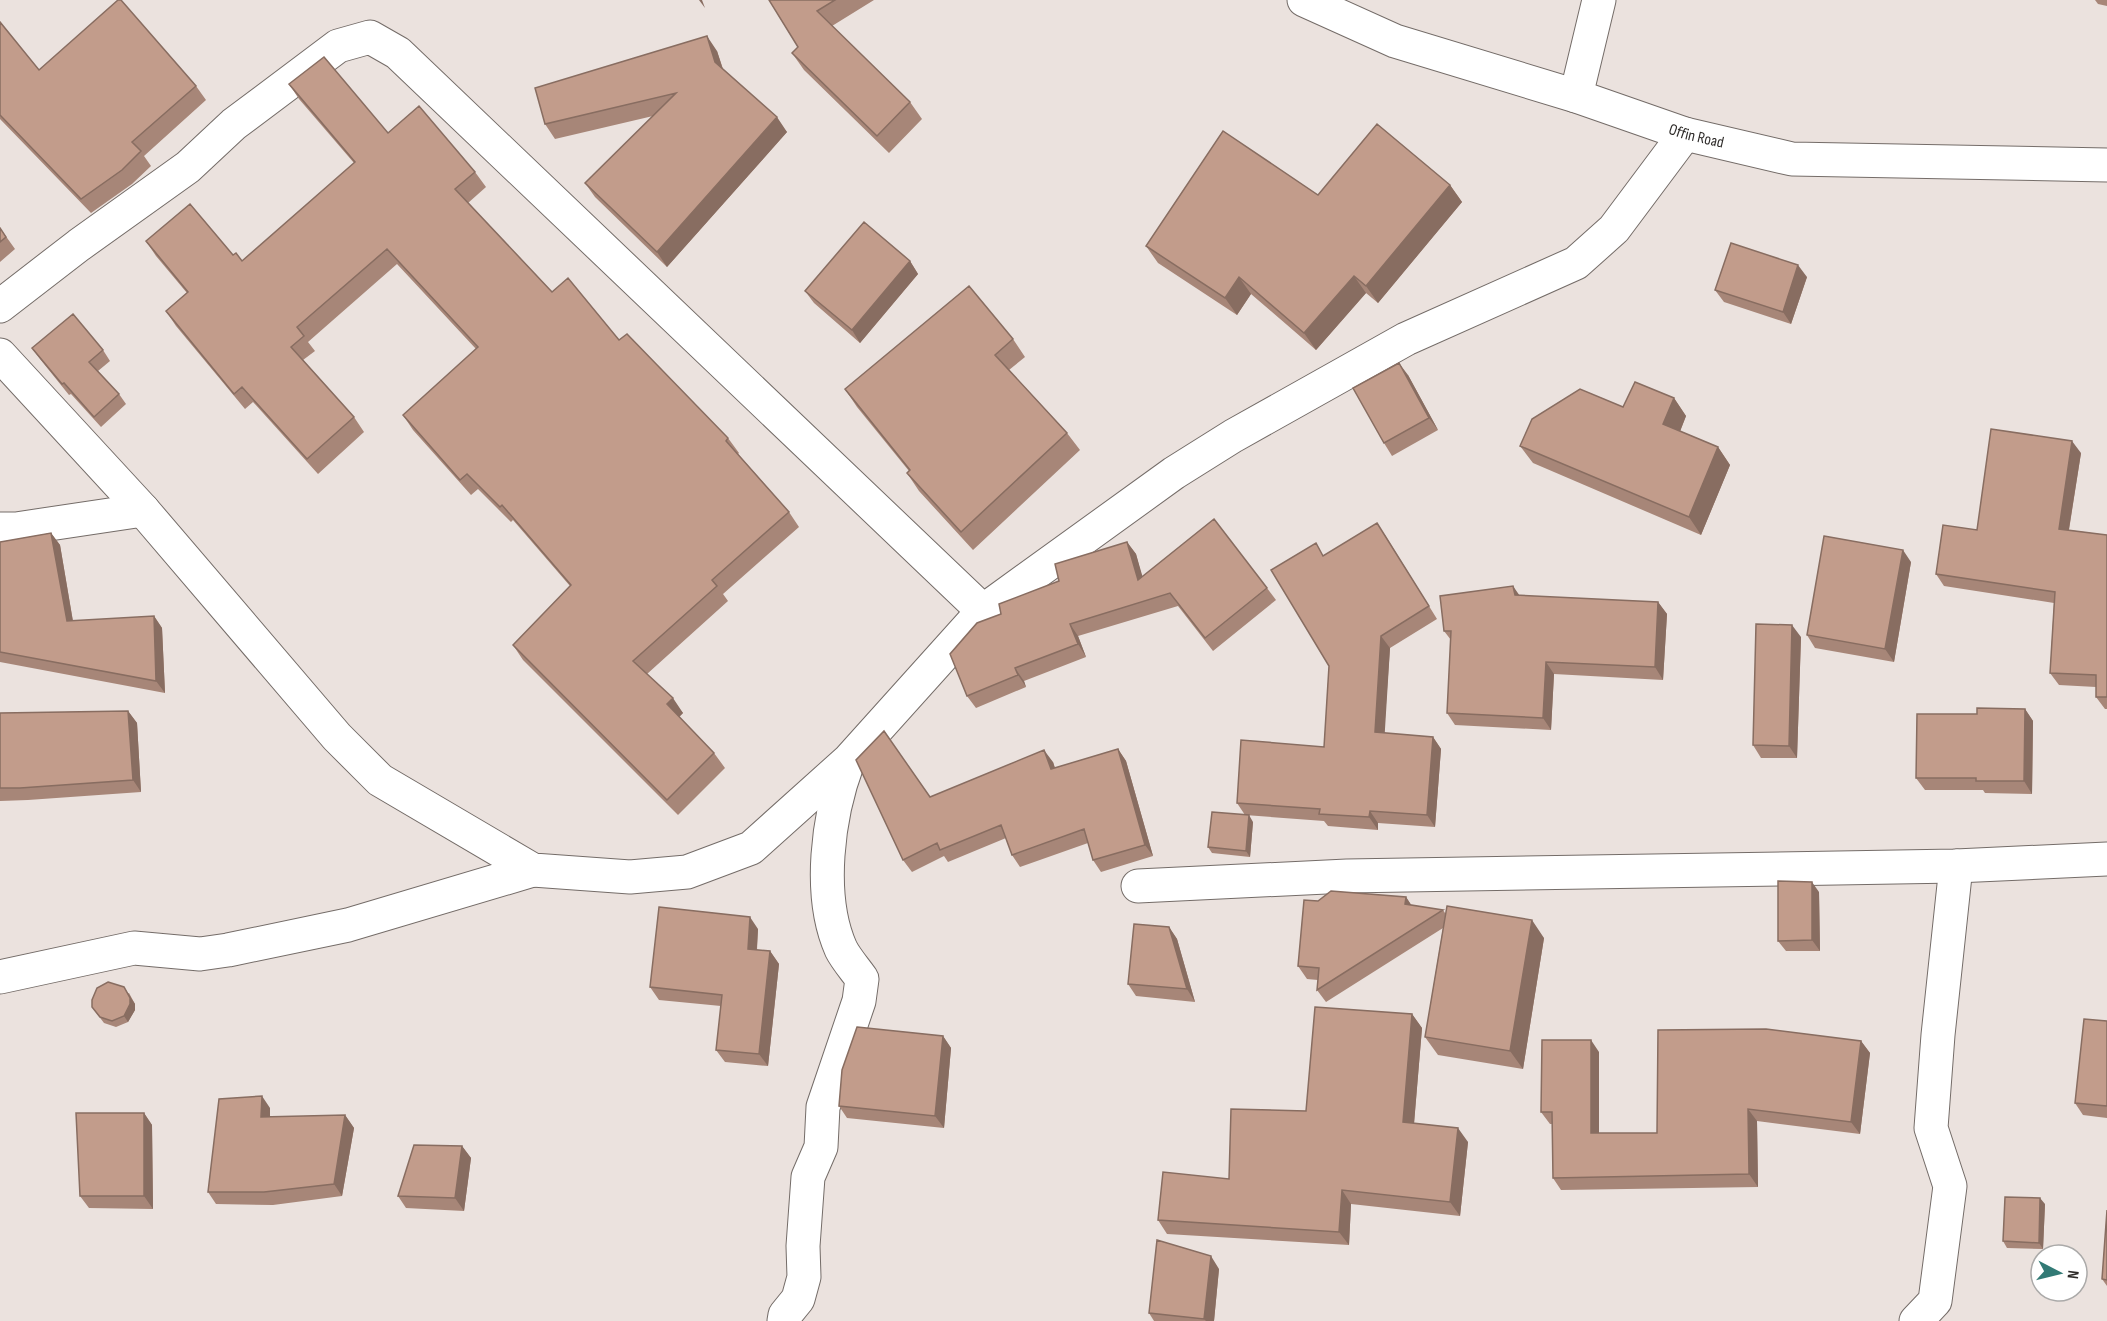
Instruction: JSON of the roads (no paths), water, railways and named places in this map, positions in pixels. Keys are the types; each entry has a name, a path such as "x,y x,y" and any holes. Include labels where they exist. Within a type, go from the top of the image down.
{"street":[{"name":"Offin Road","path":"1304,0 1395,41 1576,96 1685,134 1792,159 2107,165"},
{"path":"1576,96 1599,0"},
{"path":"0,306 79,245 188,167 234,124 338,46 370,37 398,53 983,611"},
{"path":"0,977 134,948 200,954 228,950 348,925 533,870 630,877 687,872 751,848 849,760 983,611 1174,473 1233,436 1406,339 1576,263 1614,229 1685,134"},
{"path":"0,355 143,510 337,737 380,780 533,870"},
{"path":"0,529 16,529 143,510"},
{"path":"784,1321 785,1315 798,1299 804,1277 803,1246 808,1177 821,1147 823,1107 859,1001 862,979 841,950 827,897 833,818 838,789 849,760"},
{"path":"1138,886 1347,876 1956,866 2107,859"},
{"path":"1916,1321 1935,1301 1950,1186 1931,1128 1938,1035 1956,866"}]}
